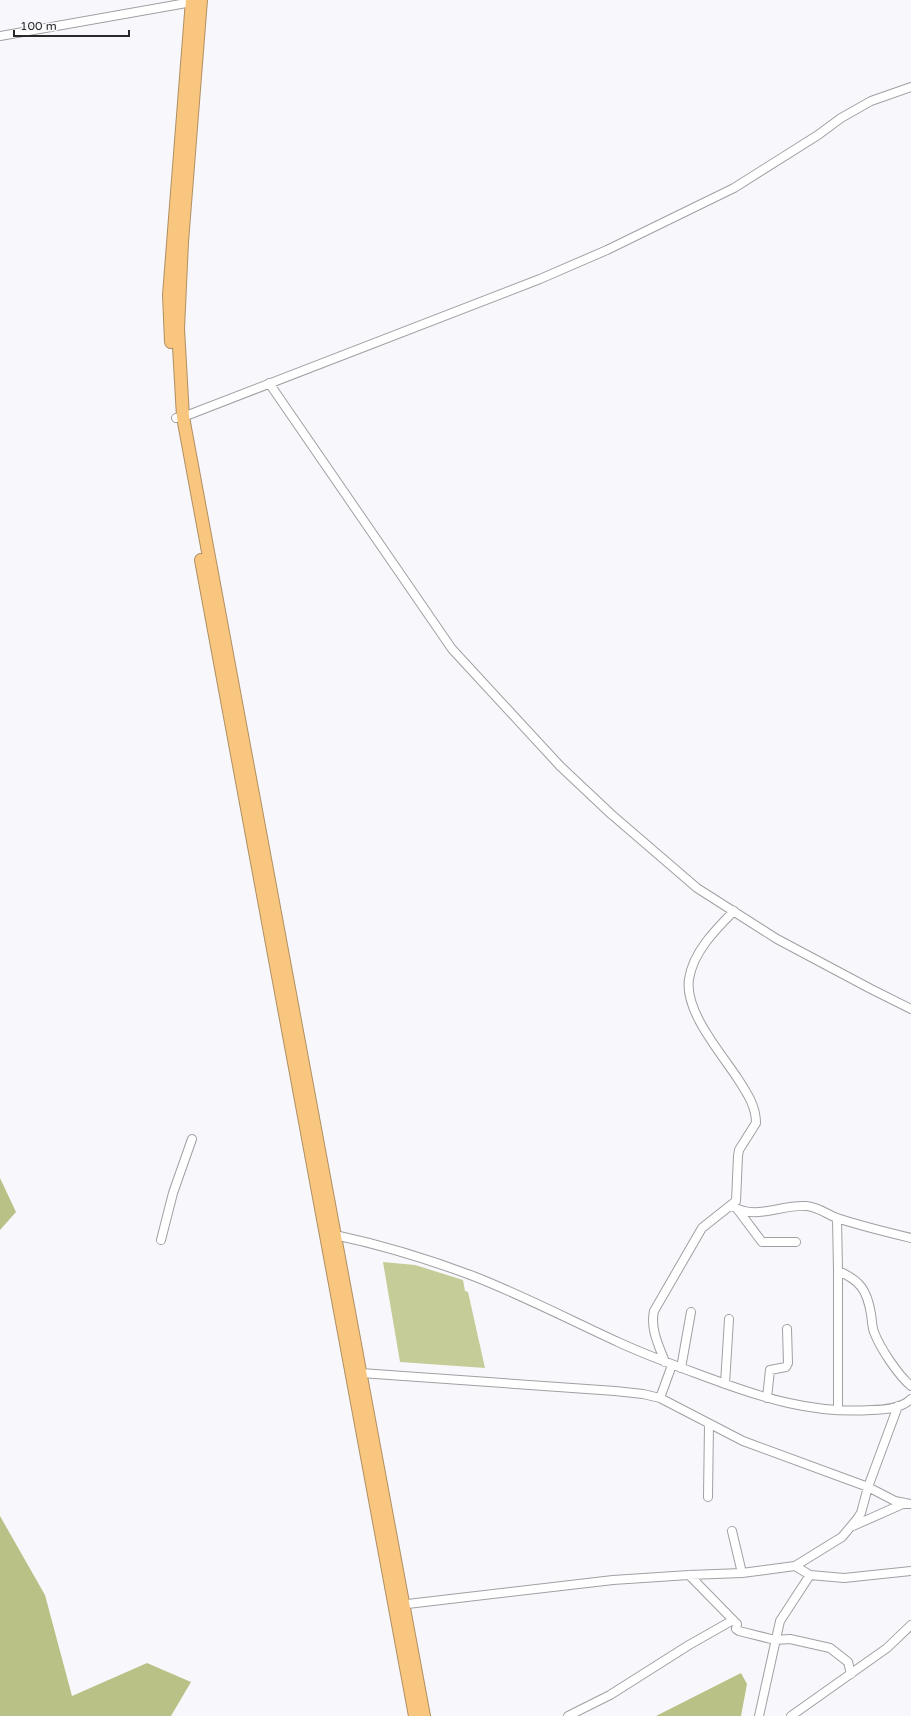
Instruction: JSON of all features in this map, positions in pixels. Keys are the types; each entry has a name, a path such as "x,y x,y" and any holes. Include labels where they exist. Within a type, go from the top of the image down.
{"highway":[{"path":"195,1 178,329 179,417 277,975 399,1605 424,1716"},
{"path":"179,417 361,1373 399,1605 415,1716"}],"street":[{"path":"0,36 195,1"},
{"path":"179,417 526,285 607,250 734,188 818,135 840,118 871,101 911,87"},
{"path":"269,384 441,635 463,663 560,766 611,814 685,879 777,939 871,990 911,1008"},
{"path":"734,911 704,945 688,979 689,991 702,1027 750,1097 756,1119 754,1129 740,1150 737,1175 738,1194 735,1208 762,1242 796,1242"},
{"path":"161,1240 171,1198 192,1139"},
{"path":"660,1398 668,1364 653,1328 652,1320 654,1311 702,1228 735,1208 754,1213 804,1206 818,1208 837,1218 911,1238"},
{"path":"837,1218 838,1410"},
{"path":"335,1235 393,1249 474,1277 668,1364 767,1398 788,1404 838,1410 882,1410 910,1401"},
{"path":"838,1271 851,1276 861,1285 868,1298 874,1332 889,1358 911,1386"},
{"path":"681,1368 691,1312"},
{"path":"725,1384 729,1319"},
{"path":"767,1398 770,1370 786,1367 788,1363 788,1329"},
{"path":"361,1373 615,1391 643,1394 660,1398 743,1441 868,1487 895,1501 908,1504"},
{"path":"399,1605 613,1580 689,1574 742,1573 795,1566 842,1537 861,1513 868,1487 898,1406"},
{"path":"708,1497 709,1424"},
{"path":"852,1526 908,1504"},
{"path":"732,1531 742,1573"},
{"path":"795,1566 810,1576 846,1578 911,1571"},
{"path":"689,1574 737,1624 736,1629 739,1631 775,1640 790,1639 830,1648 848,1662 851,1674"},
{"path":"759,1716 780,1621 810,1576"},
{"path":"568,1716 610,1695 689,1645 733,1620"},
{"path":"791,1716 887,1648 911,1624"}],"green space":[{"path":"0,1178 16,1212 0,1230"},
{"path":"383,1262 415,1265 463,1280 465,1291 468,1292 485,1368 400,1362"},
{"path":"0,1516 45,1595 72,1696 147,1663 191,1682 171,1716 0,1716"},
{"path":"741,1673 747,1684 741,1716 656,1716"}]}
